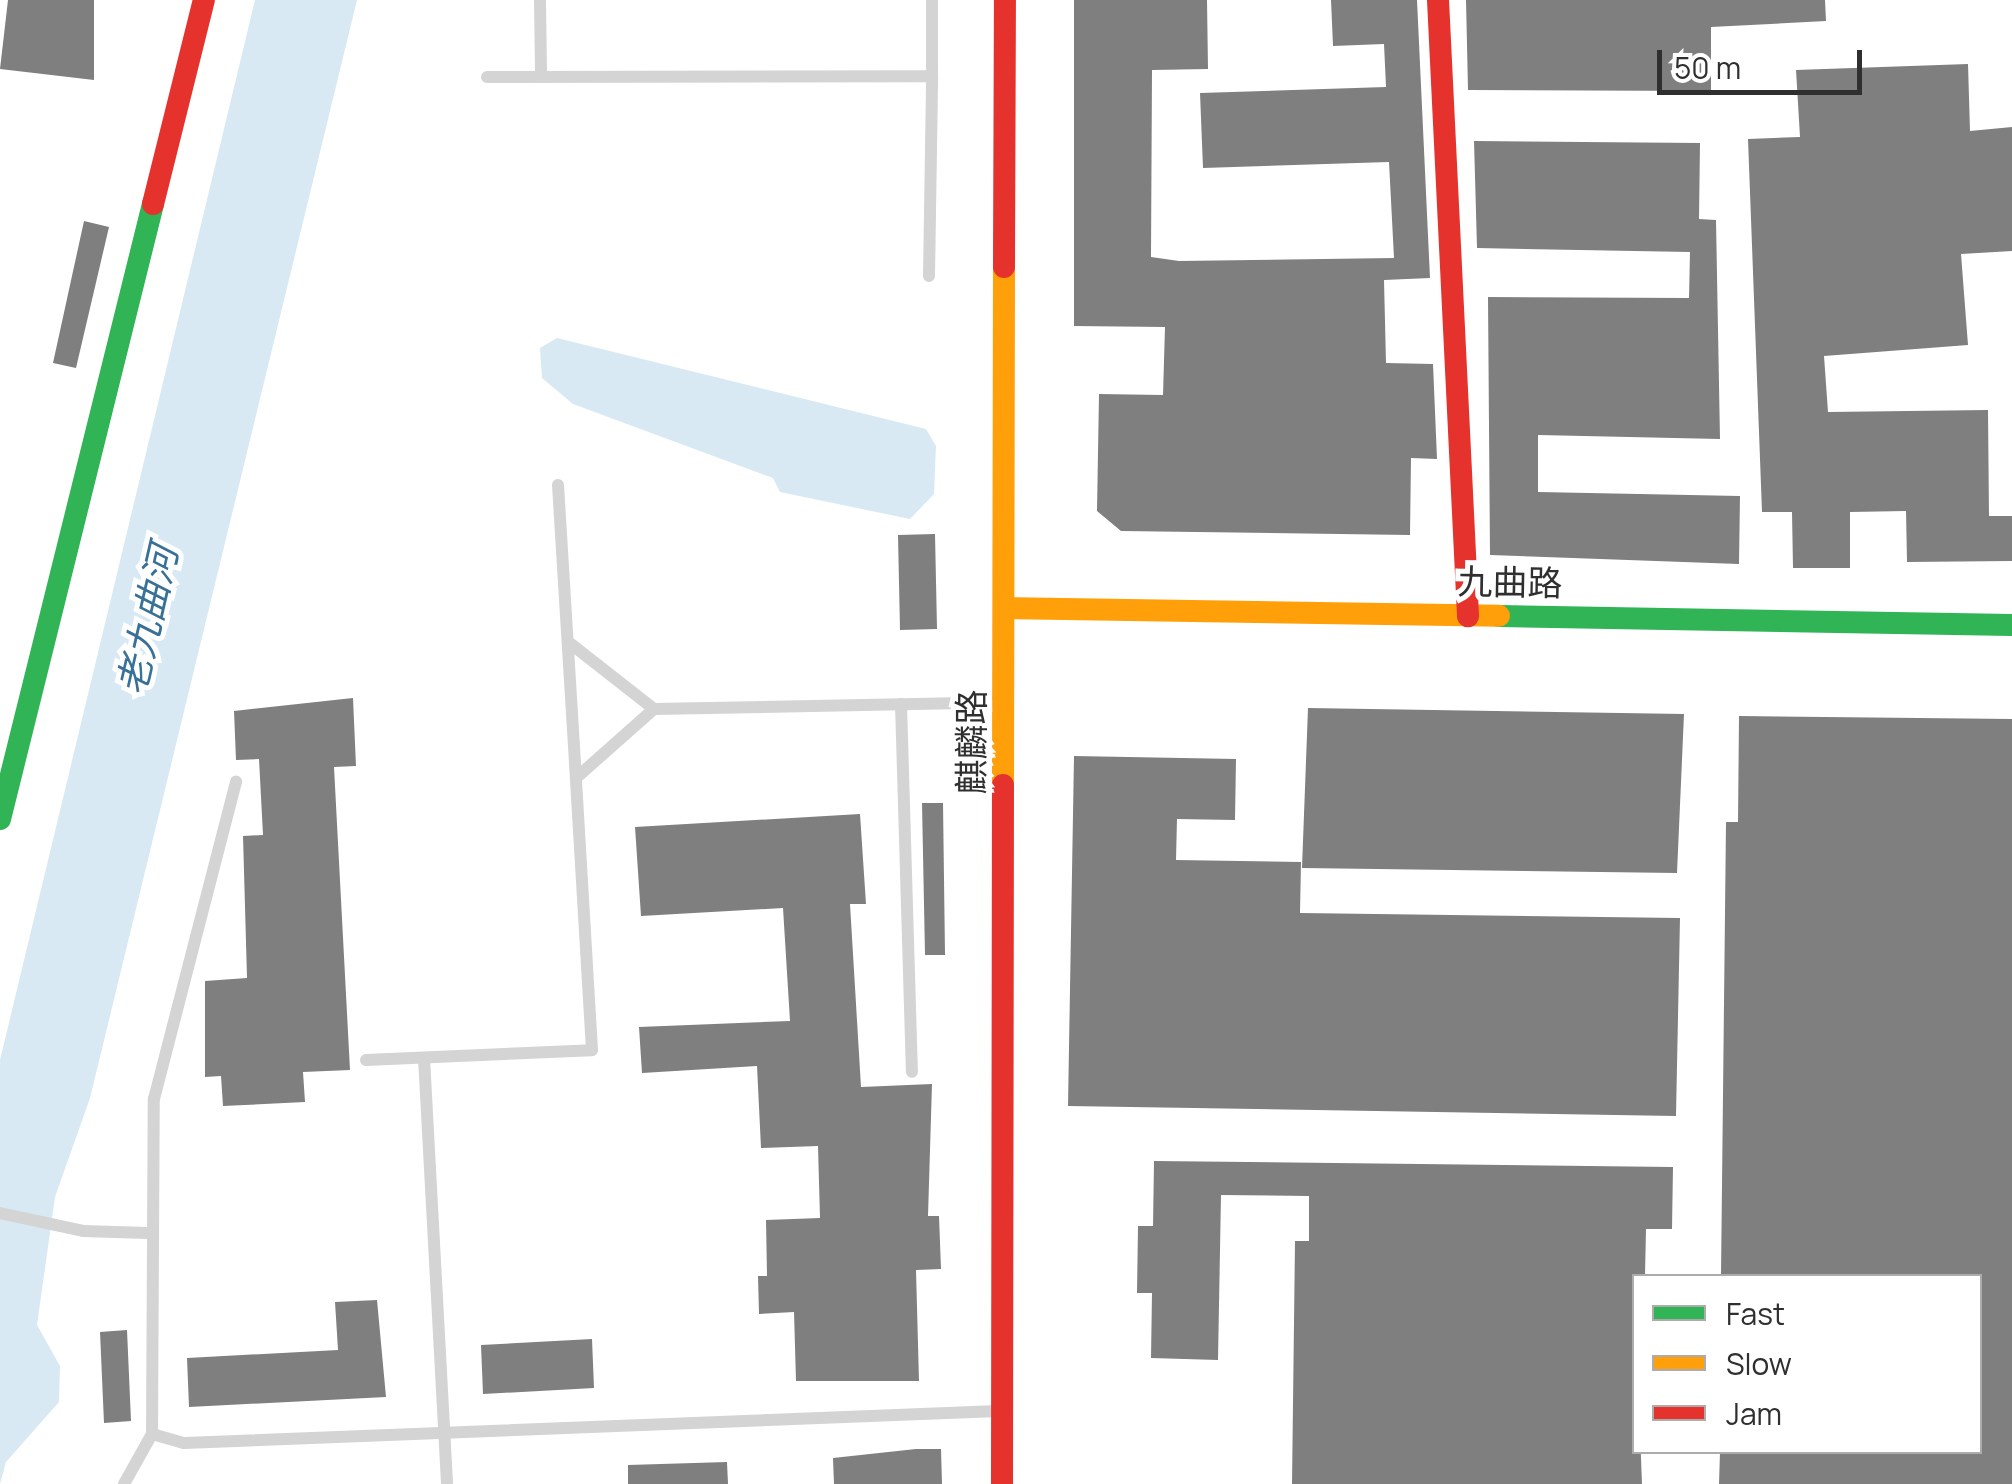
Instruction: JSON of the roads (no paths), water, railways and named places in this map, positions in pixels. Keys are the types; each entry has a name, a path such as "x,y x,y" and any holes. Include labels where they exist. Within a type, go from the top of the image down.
{"street":[{"path":"1,812 204,0"},
{"name":"麒麟路","path":"1002,1484 1005,0"},
{"path":"1438,0 1468,616"},
{"name":"九曲路","path":"1006,608 2012,625"}],"lane":[{"path":"540,0 540,74"},
{"path":"929,276 932,0"},
{"path":"488,77 932,76"},
{"path":"366,1060 592,1050 571,644 558,485"},
{"path":"571,644 654,709 1006,702"},
{"path":"900,704 912,1072"},
{"path":"576,778 654,709"},
{"path":"124,1484 152,1434 148,1233 154,1099 236,781"},
{"path":"424,1058 447,1484"},
{"path":"0,1213 83,1232 148,1233"},
{"path":"152,1434 184,1443 1001,1411"}],"water":[{"name":"老九曲河","path":"255,0 357,0 90,1098 55,1197 37,1325 60,1366 59,1402 6,1462 0,1484 0,1060"},
{"path":"557,338 926,429 936,446 934,494 910,519 780,492 773,478 573,404 542,378 540,348"}]}
